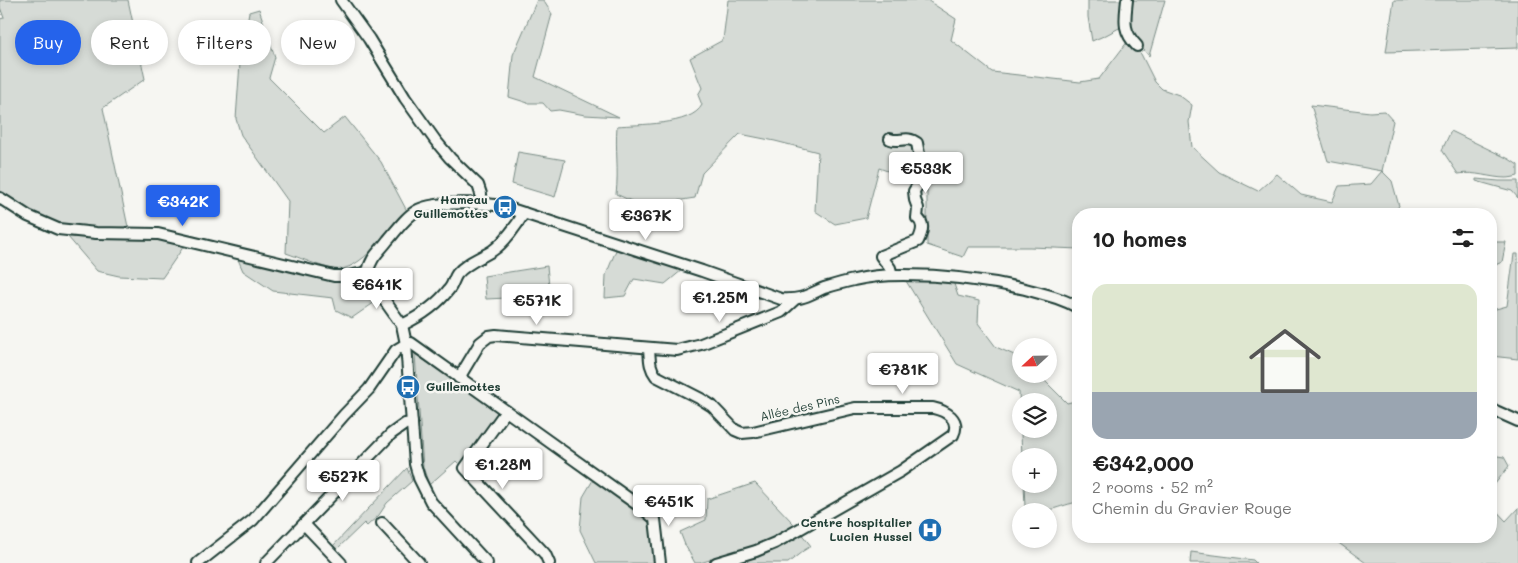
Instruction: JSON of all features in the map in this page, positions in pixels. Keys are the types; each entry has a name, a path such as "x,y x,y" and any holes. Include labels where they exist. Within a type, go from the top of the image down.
{"street":[{"path":"341,0 369,38 401,92 435,140 450,158 478,185 481,194 481,204"},
{"path":"1127,0 1126,30 1137,46"},
{"path":"890,139 909,138 917,143 925,174 914,193 918,208 917,218 922,224 921,235 918,241 881,256 890,268 892,275"},
{"path":"0,198 28,216 58,230 158,234 334,276 348,276 368,272"},
{"path":"487,563 440,513 423,489 415,464 406,344 402,324 375,287 368,272 369,264 374,256 410,215 429,205 498,205 702,271 772,296 794,300 804,298 824,288 855,279 892,275 929,275 969,278 1050,296 1072,304"},
{"path":"402,324 436,304 452,286 456,275 471,262 494,250 518,224 524,213"},
{"path":"459,378 480,343 489,336 496,335 677,350 692,347 781,312 794,300"},
{"path":"198,563 253,520 369,389 396,350 411,343 655,519 660,563"},
{"name":"Allée des Pins","path":"650,349 650,364 656,376 701,398 712,406 735,430 742,433 754,432 845,410 865,408 933,408 943,410 954,419 956,431 954,435 901,471 775,543 716,563"},
{"path":"506,411 466,468 545,554 549,563"},
{"path":"1497,412 1518,421"},
{"path":"266,563 391,434 405,424 412,423"},
{"path":"382,523 419,563"},
{"path":"304,524 341,563"}],"shaded area":[{"path":"0,0 128,0 132,20 91,20 91,65 142,65 145,79 103,108 128,227 90,229 59,225 25,210 0,196 0,19 4,18 0,7"},
{"path":"537,0 543,0 552,14 535,77 619,117 585,115 559,110 550,111 543,103 528,103 509,97 513,55"},
{"path":"728,0 927,0 956,19 951,40 992,72 1080,82 1099,79 1128,41 1141,54 1155,82 1162,89 1179,95 1192,105 1189,122 1192,147 1219,172 1258,191 1277,174 1301,195 1332,202 1339,186 1371,184 1382,171 1392,181 1399,206 1397,208 1072,208 1072,249 968,247 963,257 927,245 927,185 879,168 866,218 835,224 815,211 818,152 740,134 702,173 695,198 642,206 616,194 617,126 663,123 687,117 696,112 702,105 698,95 702,88 690,58 723,40"},
{"path":"1088,0 1122,0 1121,27 1092,41 1088,17"},
{"path":"1132,0 1165,0 1149,56 1133,37 1130,29"},
{"path":"1394,0 1518,0 1518,48 1386,52"},
{"path":"259,9 263,20 248,20 249,12"},
{"path":"271,45 275,57 269,78 324,133 345,117 381,162 407,211 374,248 354,264 344,269 329,268 286,253 288,201 241,135 236,119 240,65 271,65"},
{"path":"1311,105 1370,112 1384,111 1393,121 1382,171 1328,161"},
{"path":"1451,131 1518,165 1518,176 1506,178 1470,173 1458,174 1442,150"},
{"path":"518,152 565,160 555,197 512,184"},
{"path":"1476,179 1518,181 1518,198 1512,191 1476,181"},
{"path":"68,237 143,238 184,246 162,278 119,276 97,271"},
{"path":"1497,242 1506,242 1502,262 1497,264"},
{"path":"616,250 682,270 665,284 634,279 625,296 605,298 606,275"},
{"path":"1514,254 1518,254 1518,359 1497,357 1497,309 1507,306"},
{"path":"237,257 339,281 364,284 370,287 378,300 352,318 336,310 333,298 273,291 243,271"},
{"path":"547,266 550,296 486,299 484,276"},
{"path":"929,279 953,281 958,296 979,301 978,323 996,347 1012,354 1012,383 1047,383 1057,393 1019,392 957,364 906,281"},
{"path":"415,354 480,398 498,413 460,465 456,461 429,485 423,467"},
{"path":"1057,393 1067,403 1072,402 1072,503 1057,507 1057,503 1025,503 1024,493 1057,493 1057,448 1022,448 1021,438 1057,438"},
{"path":"1497,456 1504,457 1509,466 1497,481"},
{"path":"407,468 412,481 387,503 379,515 367,526 364,523 336,550 332,547"},
{"path":"593,480 652,521 656,563 596,563 580,530 583,497"},
{"path":"755,483 793,523 811,546 788,563 747,563 752,547 695,563 680,532 706,520 707,499"},
{"path":"1518,508 1518,563 1366,563 1339,543 1497,543 1497,511 1506,521"},
{"path":"1191,552 1253,560 1256,563 1190,563"}],"place":[{"name":"Hameau Guillemottes","path":"505,207"},
{"name":"Guillemottes","path":"408,387"},
{"name":"Centre hospitalier Lucien Hussel","path":"930,530"}]}
